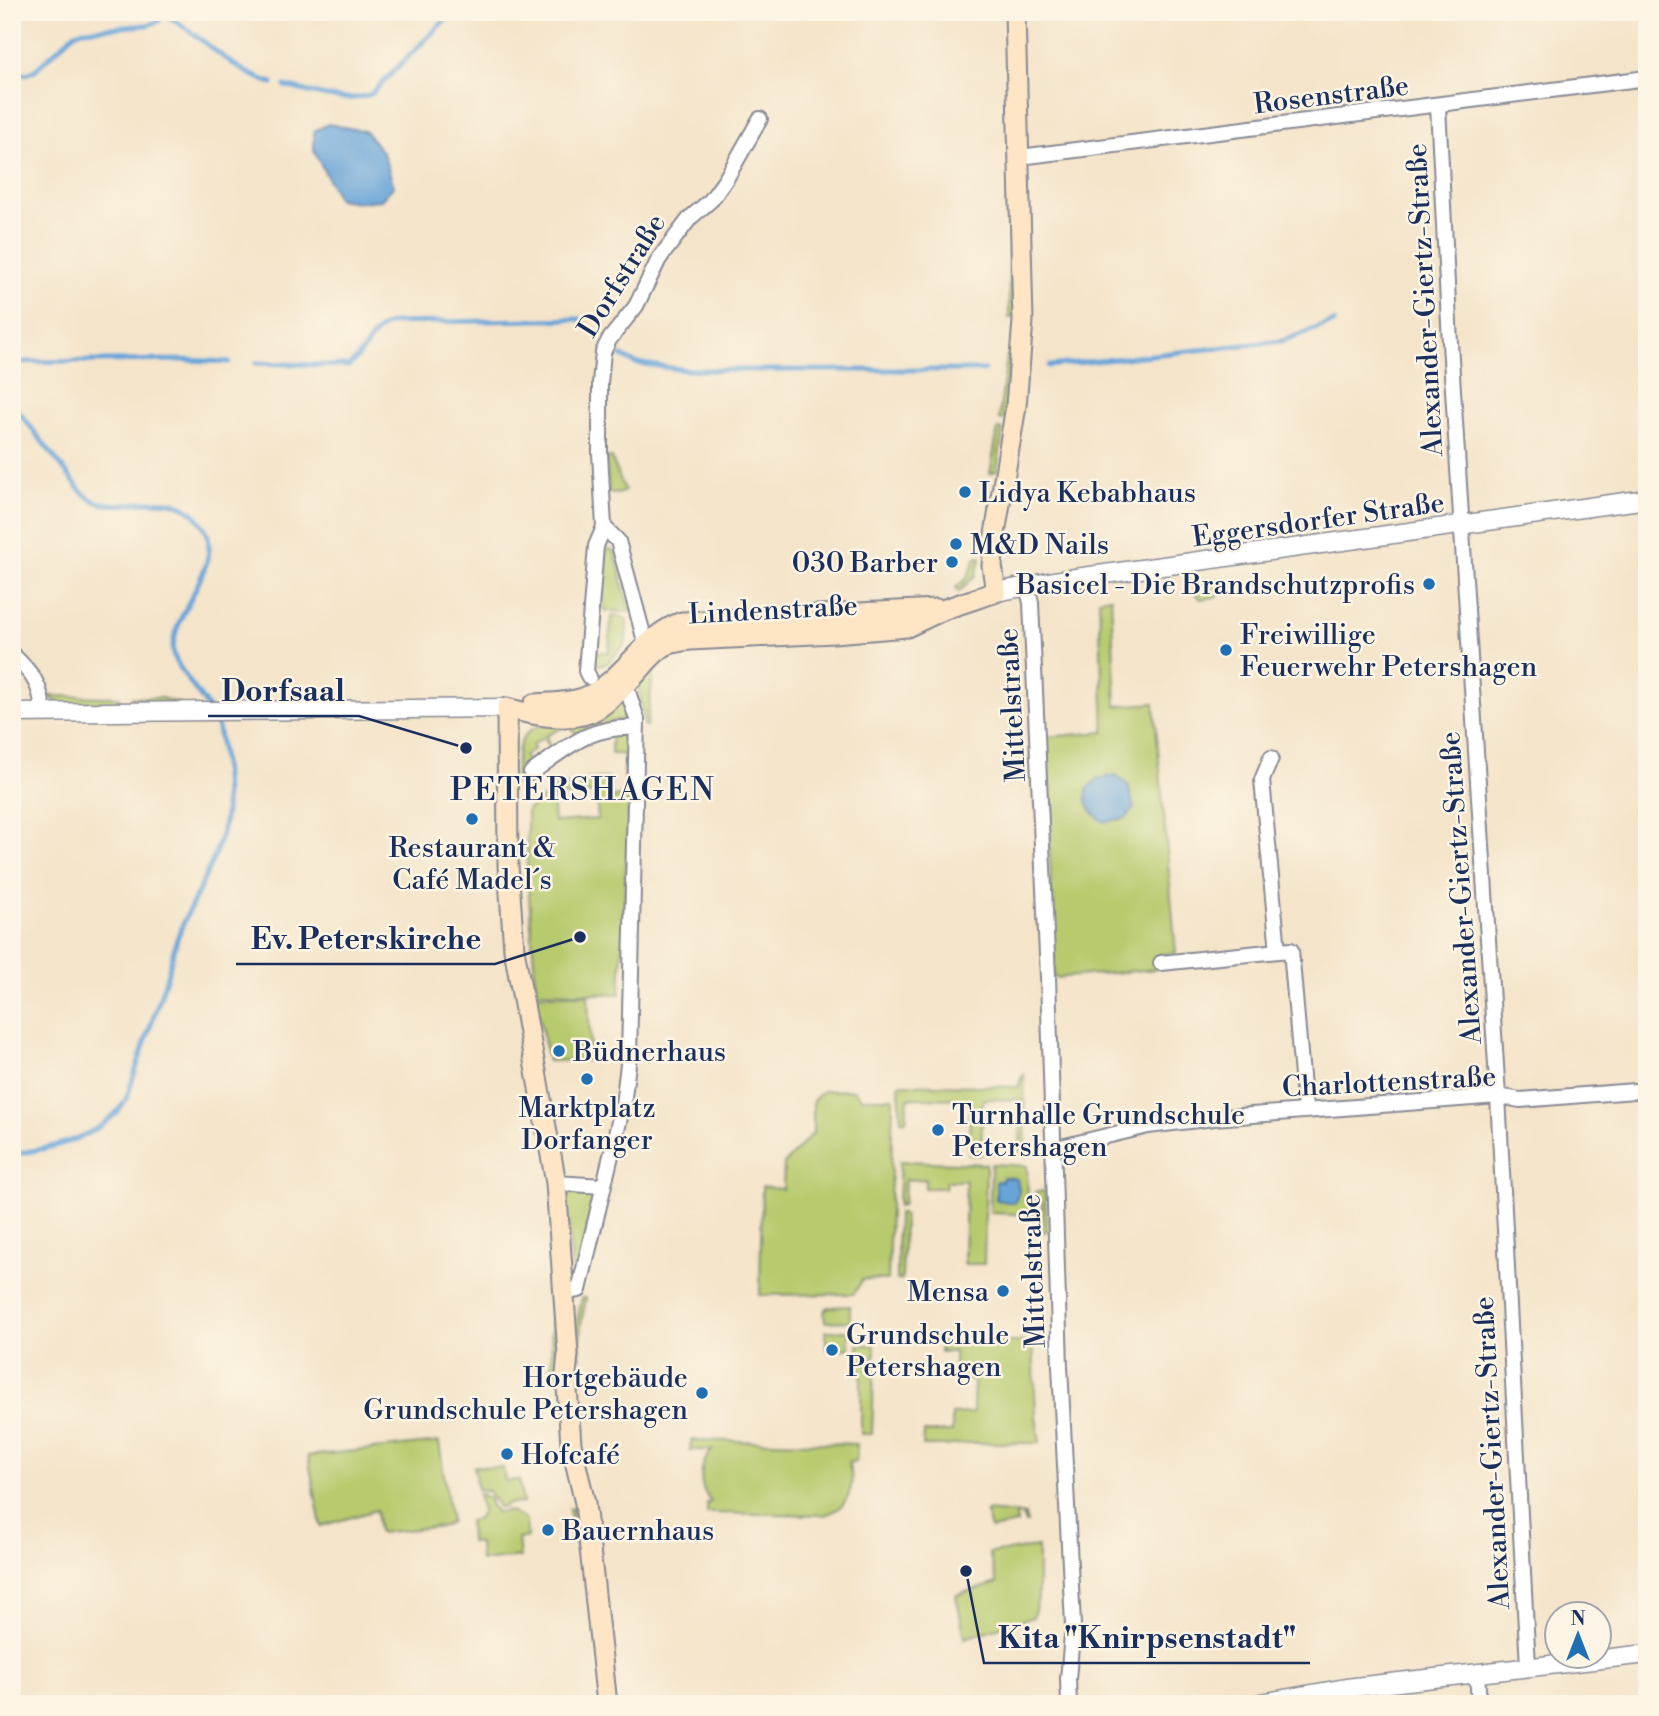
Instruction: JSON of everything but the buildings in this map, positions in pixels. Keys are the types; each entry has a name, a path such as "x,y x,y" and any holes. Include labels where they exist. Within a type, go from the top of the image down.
{"main road":[{"path":"996,592 992,566 994,540 1016,406 1022,347 1015,12"},
{"name":"Lindenstraße","path":"507,708 533,716 586,714 596,710 650,649 668,644 690,640 907,627 945,609 996,592"},
{"path":"507,708 508,866 513,949 556,1183 568,1354 575,1373 581,1415 585,1503 607,1704"}],"street":[{"name":"Rosenstraße","path":"1020,157 1647,78"},
{"name":"Alexander-Giertz-Straße","path":"1438,106 1461,526 1498,1096 1528,1667"},
{"name":"Dorfstraße","path":"589,677 586,671 587,647 594,559 604,527 600,461 600,383 603,352 609,340 636,306 659,259 690,218 710,200 726,179 760,119"},
{"name":"Eggersdorfer Straße","path":"996,592 1647,499"},
{"name":"Dorfstraße","path":"604,527 618,541 650,649"},
{"name":"Mittelstraße","path":"1027,586 1031,603 1043,870 1060,1366 1073,1625 1068,1679 1069,1704"},
{"path":"12,654 36,681 42,695 43,713"},
{"path":"564,1293 579,1290 623,1105 629,1056 637,728 634,705 618,683"},
{"path":"12,713 507,708"},
{"path":"531,773 592,733 617,727 637,728"},
{"path":"1271,758 1262,780 1278,951"},
{"path":"1161,964 1291,950 1305,1110"},
{"name":"Charlottenstraße","path":"1053,1149 1148,1126 1214,1118 1498,1096 1520,1100 1647,1090"},
{"path":"556,1183 603,1185"},
{"path":"1256,1704 1346,1688 1647,1654"},
{"path":"1477,1673 1479,1704"}],"green space":[{"path":"1009,247 1013,247 1015,317 1009,318"},
{"path":"1007,355 1011,355 1003,420 999,419"},
{"path":"998,429 1003,430 997,471 990,473"},
{"path":"611,457 625,491 618,494 609,493 606,459"},
{"path":"609,549 615,552 630,612 607,611 596,601 602,553"},
{"path":"976,557 981,557 975,576 959,592 956,588 967,578"},
{"path":"1194,580 1226,581 1223,591 1217,597 1201,599 1196,595"},
{"path":"1111,597 1116,706 1154,703 1176,953 1158,955 1157,969 1054,978 1046,737 1104,732 1099,599"},
{"path":"621,616 627,620 626,643 607,664 594,665 594,652 609,652 611,617"},
{"path":"643,673 653,673 647,726 644,726 638,685 638,679"},
{"path":"49,696 119,697 121,701 120,704 60,705"},
{"path":"132,697 161,698 180,704 133,704"},
{"path":"611,705 624,707 631,717 593,727 590,718"},
{"path":"584,719 587,729 577,736 571,726 565,726 546,736 549,745 542,738 532,745 534,749 524,756 531,766 523,771 523,778 515,785 518,750 529,731 550,723"},
{"path":"627,733 630,736 630,801 623,754 611,754 611,735"},
{"path":"608,778 612,798 626,794 629,801 620,994 536,992 527,868 527,810 562,783 572,789 572,795 552,797 554,822 598,819 596,793 581,794 580,786 588,779"},
{"path":"535,995 588,995 591,1060 548,1061"},
{"path":"1024,1075 1026,1156 1020,1155 1021,1100 983,1099 981,1155 969,1154 970,1099 908,1098 906,1120 901,1120 899,1084 1019,1087"},
{"path":"854,1090 861,1098 893,1098 888,1280 863,1279 854,1294 760,1295 762,1187 783,1189 784,1164 813,1133 813,1101 823,1091"},
{"path":"900,1161 986,1164 984,1264 964,1264 966,1181 946,1181 945,1188 925,1188 925,1179 905,1180 904,1204 898,1206"},
{"path":"991,1164 1027,1166 1028,1195 1034,1205 1034,1215 990,1213"},
{"path":"571,1190 590,1192 595,1196 577,1271 572,1269 566,1200"},
{"path":"1045,1191 1047,1231 1038,1232 1042,1221 1042,1203 1036,1198 1035,1192"},
{"path":"898,1213 904,1216 900,1280 897,1280"},
{"path":"582,1298 586,1298 578,1358 575,1329"},
{"path":"551,1299 555,1302 558,1369 552,1371"},
{"path":"850,1306 850,1321 825,1322 824,1312 828,1307"},
{"path":"826,1331 849,1331 849,1349 826,1349"},
{"path":"941,1342 1033,1342 1036,1416 1040,1443 923,1446 924,1432 952,1432 952,1414 973,1413 974,1380 954,1380 954,1352 940,1352"},
{"path":"858,1345 875,1345 872,1434 861,1434 861,1370 858,1369"},
{"path":"691,1440 857,1444 856,1462 848,1462 852,1479 849,1495 840,1507 824,1515 707,1513 707,1503 711,1502 703,1489 701,1476 704,1462 712,1450 690,1450"},
{"path":"439,1442 451,1523 379,1533 376,1510 321,1526 308,1456"},
{"path":"474,1466 503,1468 505,1481 519,1480 523,1503 498,1507 488,1491 477,1489"},
{"path":"478,1493 489,1498 491,1506 497,1512 510,1511 526,1520 527,1537 518,1539 520,1557 480,1561 479,1543 470,1542 469,1521 477,1519 482,1512"},
{"path":"573,1508 580,1547 577,1550 569,1509"},
{"path":"986,1511 1016,1514 1017,1524 991,1529"},
{"path":"1038,1547 1038,1598 1033,1617 965,1638 956,1595 997,1583 989,1553"}],"water":[{"path":"328,124 365,131 383,153 394,186 381,200 357,202 338,199 314,151 314,131"},
{"path":"1116,775 1128,785 1134,808 1126,818 1104,822 1090,809 1087,790 1097,779"},
{"path":"1003,1177 1017,1179 1019,1191 1015,1203 996,1200 996,1181 1002,1181"}],"waterway":[{"path":"12,74 34,71 75,33 83,30 148,25 159,21 163,12"},
{"path":"285,86 339,98 371,94 453,12"},
{"path":"163,13 243,70 272,83"},
{"path":"256,363 348,366 378,331 391,323 580,319"},
{"path":"1049,366 1282,341 1334,322"},
{"path":"622,356 635,363 686,370 984,370"},
{"path":"12,362 229,362"},
{"path":"12,403 80,490 92,500 110,504 164,501 190,510 201,522 208,537 209,552 198,585 181,618 173,651 180,668 216,723 222,753 225,804 224,823 216,852 178,936 127,1097 106,1122 92,1131 61,1144 12,1154"}],"place":[{"name":"Lidya Kebabhaus","path":"965,492"},
{"name":"M&D Nails","path":"956,544"},
{"name":"030 Barber","path":"952,562"},
{"name":"Basicel - Die Brandschutzprofis","path":"1429,584"},
{"name":"Freiwillige Feuerwehr Petershagen","path":"1226,650"},
{"name":"Dorfsaal","path":"466,748"},
{"name":"Restaurant & Café Madel´s","path":"472,819"},
{"name":"Ev. Peterskirche","path":"580,937"},
{"name":"Büdnerhaus","path":"559,1051"},
{"name":"Marktplatz Dorfanger","path":"587,1079"},
{"name":"Turnhalle Grundschule Petershagen","path":"938,1130"},
{"name":"Mensa","path":"1003,1291"},
{"name":"Grundschule Petershagen","path":"832,1350"},
{"name":"Hortgebäude Grundschule Petershagen","path":"702,1393"},
{"name":"Hofcafé","path":"507,1454"},
{"name":"Bauernhaus","path":"548,1530"},
{"name":"Kita \"Knirpsenstadt\"","path":"966,1571"}],"district":[{"name":"PETERSHAGEN","path":"583,789"}]}
